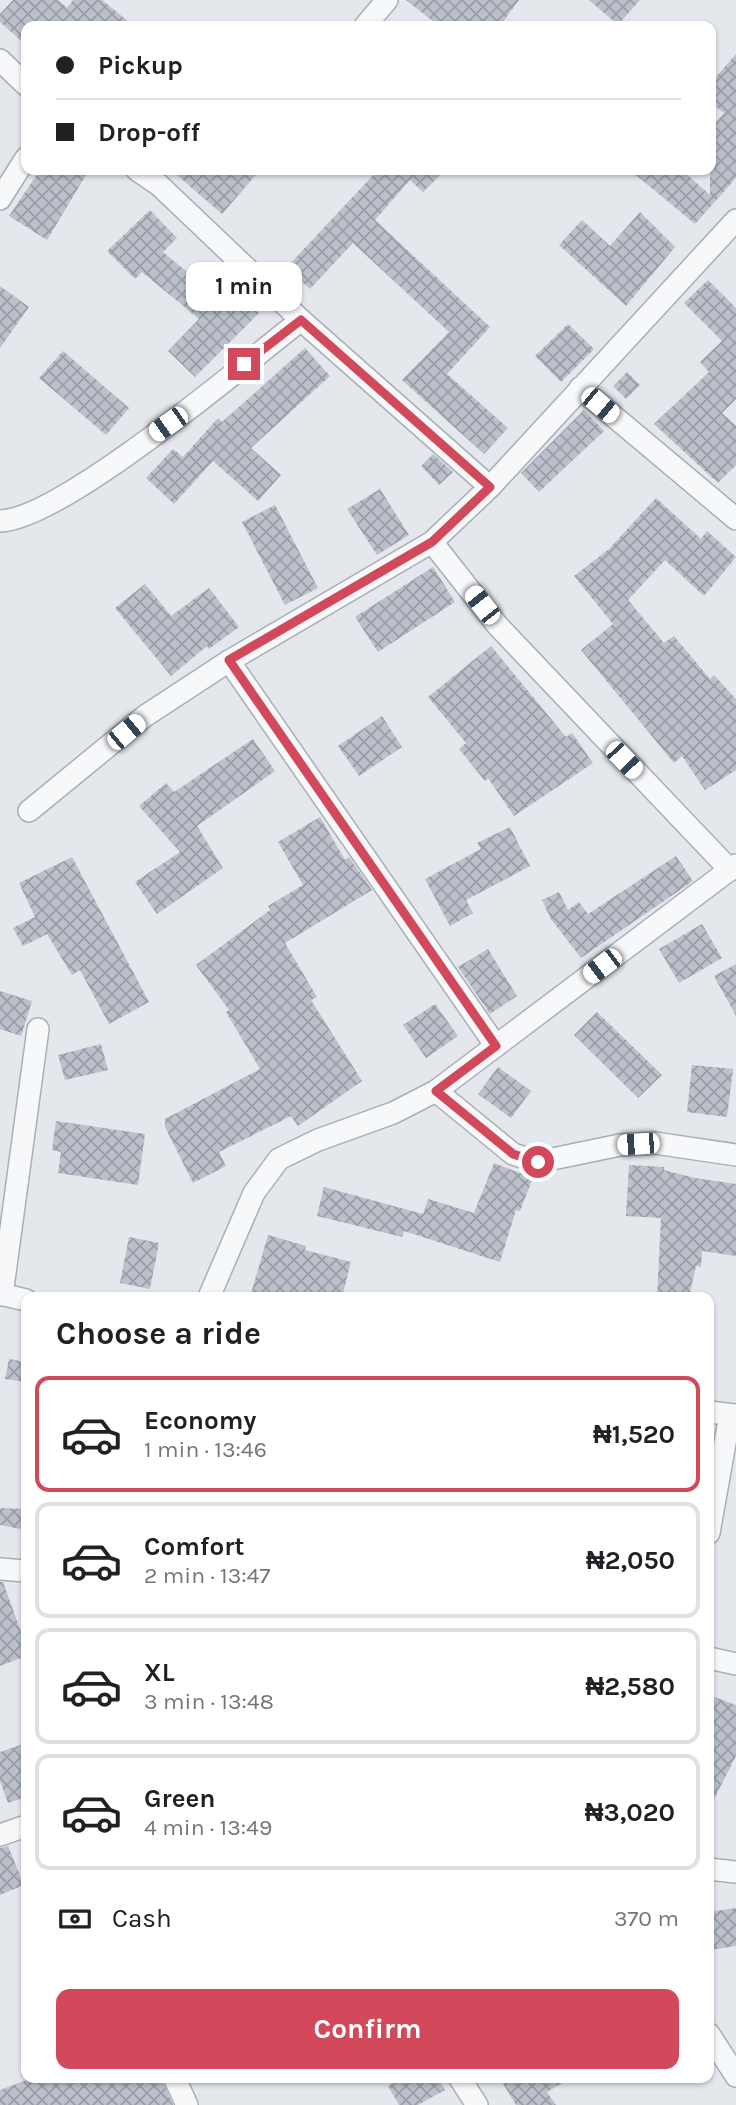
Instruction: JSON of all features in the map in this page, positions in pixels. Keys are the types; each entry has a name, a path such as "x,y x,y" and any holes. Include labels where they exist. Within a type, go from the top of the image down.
{"street":[{"path":"369,21 387,0"},
{"path":"0,60 21,80"},
{"path":"0,200 21,166"},
{"path":"144,175 159,185 301,320 490,487"},
{"path":"29,811 145,716 229,660 432,542 490,487 736,220"},
{"path":"0,521 54,503 168,424 301,320"},
{"path":"580,388 736,519"},
{"path":"211,1292 254,1193 279,1159 318,1140 393,1113 436,1091 733,867 498,626 432,542"},
{"path":"229,660 496,1046"},
{"path":"21,1299 1,1295 38,1029"},
{"path":"436,1091 513,1154 538,1162 620,1145 655,1143 736,1155"},
{"path":"714,1413 733,1415 714,1509"},
{"path":"0,1569 21,1571"},
{"path":"714,1659 736,1664"},
{"path":"0,1835 21,1828"},
{"path":"714,1870 736,1872"},
{"path":"714,2042 736,2076"},
{"path":"177,2083 187,2105"},
{"path":"463,2083 477,2105"}],"building":[{"path":"13,0 58,0 67,8 73,0 102,0 128,21 21,21 21,41 0,22 0,14"},
{"path":"406,0 519,0 504,21 433,21"},
{"path":"589,0 640,0 622,21 613,21"},
{"path":"736,54 736,178 695,224 636,175 688,175 710,195 710,175 716,175 716,122 724,113 716,107 716,77"},
{"path":"37,175 86,175 47,240 9,216"},
{"path":"177,175 256,175 222,214"},
{"path":"373,175 440,175 423,192 410,180 375,220 490,327 447,374 508,428 484,454 402,380 449,332 353,243 310,289 286,268"},
{"path":"150,210 177,238 163,252 220,299 232,286 259,313 195,377 168,351 199,319 142,272 135,279 107,251"},
{"path":"640,212 675,247 626,306 559,245 582,220 610,246"},
{"path":"708,280 736,308 736,399 722,413 736,426 736,465 718,483 654,424 709,372 700,362 722,341 684,303"},
{"path":"0,286 29,307 0,348"},
{"path":"568,324 594,349 561,382 535,356"},
{"path":"305,348 330,376 251,448 281,475 258,501 213,461 174,504 146,478 173,449 183,457 218,418 222,422"},
{"path":"63,351 129,408 106,435 39,378"},
{"path":"627,372 640,385 626,399 613,386"},
{"path":"584,410 604,431 539,492 521,473"},
{"path":"433,454 453,472 439,485 421,466"},
{"path":"380,489 409,535 377,555 347,509"},
{"path":"656,498 701,539 707,531 736,557 704,596 665,560 628,600 664,643 674,636 710,679 714,675 736,699 736,770 705,790 682,756 674,763 581,650 613,624 574,576 609,549"},
{"path":"275,505 318,588 285,605 242,522"},
{"path":"433,567 455,602 378,652 355,617"},
{"path":"145,584 171,616 209,588 239,627 209,649 207,646 171,676 115,608"},
{"path":"491,646 566,737 572,733 593,763 514,816 488,778 485,781 459,749 466,743 428,697"},
{"path":"382,716 402,747 359,776 338,746"},
{"path":"253,739 275,771 197,826 223,868 157,914 135,882 180,852 139,806 166,783 174,792"},
{"path":"320,817 345,860 349,857 372,890 285,943 317,997 311,1000 362,1081 298,1126 291,1116 219,1152 226,1166 193,1183 165,1127 165,1119 260,1069 226,1012 229,1010 196,965 270,910 268,906 303,885 278,842"},
{"path":"510,827 530,866 466,900 473,913 450,926 425,879 481,849 477,843"},
{"path":"676,856 693,881 581,958 551,919 542,900 559,892 568,910 579,902 588,914"},
{"path":"72,857 149,1002 109,1024 80,970 72,975 47,934 23,946 13,928 35,917 19,883"},
{"path":"702,924 722,958 679,983 659,949"},
{"path":"488,949 517,996 490,1014 458,967"},
{"path":"736,964 736,1016 714,976"},
{"path":"0,991 32,1001 21,1036 0,1029"},
{"path":"435,1004 458,1036 426,1058 403,1025"},
{"path":"597,1012 662,1075 638,1098 574,1035"},
{"path":"101,1044 108,1070 65,1080 58,1055"},
{"path":"692,1065 733,1069 727,1117 687,1112"},
{"path":"498,1067 531,1091 511,1118 478,1094"},
{"path":"56,1121 145,1134 138,1185 58,1173 61,1152 52,1150"},
{"path":"494,1163 533,1178 520,1211 516,1210 500,1262 404,1231 402,1237 317,1216 324,1187 423,1214 428,1199 474,1213"},
{"path":"629,1165 664,1167 664,1170 695,1178 736,1184 736,1256 702,1251 701,1267 696,1266 690,1292 657,1292 661,1218 626,1216"},
{"path":"268,1235 306,1246 305,1250 351,1262 343,1292 251,1292"},
{"path":"129,1237 159,1243 150,1289 120,1283"},
{"path":"9,1359 21,1361 21,1381 5,1379"},
{"path":"0,1508 21,1509 21,1529 0,1525"},
{"path":"0,1582 3,1582 21,1632 21,1658 0,1666"},
{"path":"714,1697 736,1705 736,1756 714,1799"},
{"path":"21,1745 21,1799 8,1803 0,1781 0,1752"},
{"path":"8,1846 21,1878 21,1886 0,1895 0,1848"},
{"path":"736,1908 736,1946 714,1949 714,1911"},
{"path":"21,2082 164,2083 173,2105 0,2105 0,2090"},
{"path":"393,2083 441,2083 445,2090 418,2105 399,2105 388,2086"},
{"path":"503,2083 563,2083 547,2092 556,2105 516,2105"}],"route":[{"path":"244,364 301,320 490,487 432,542 229,660 496,1046 436,1091 513,1154 538,1162"}]}
